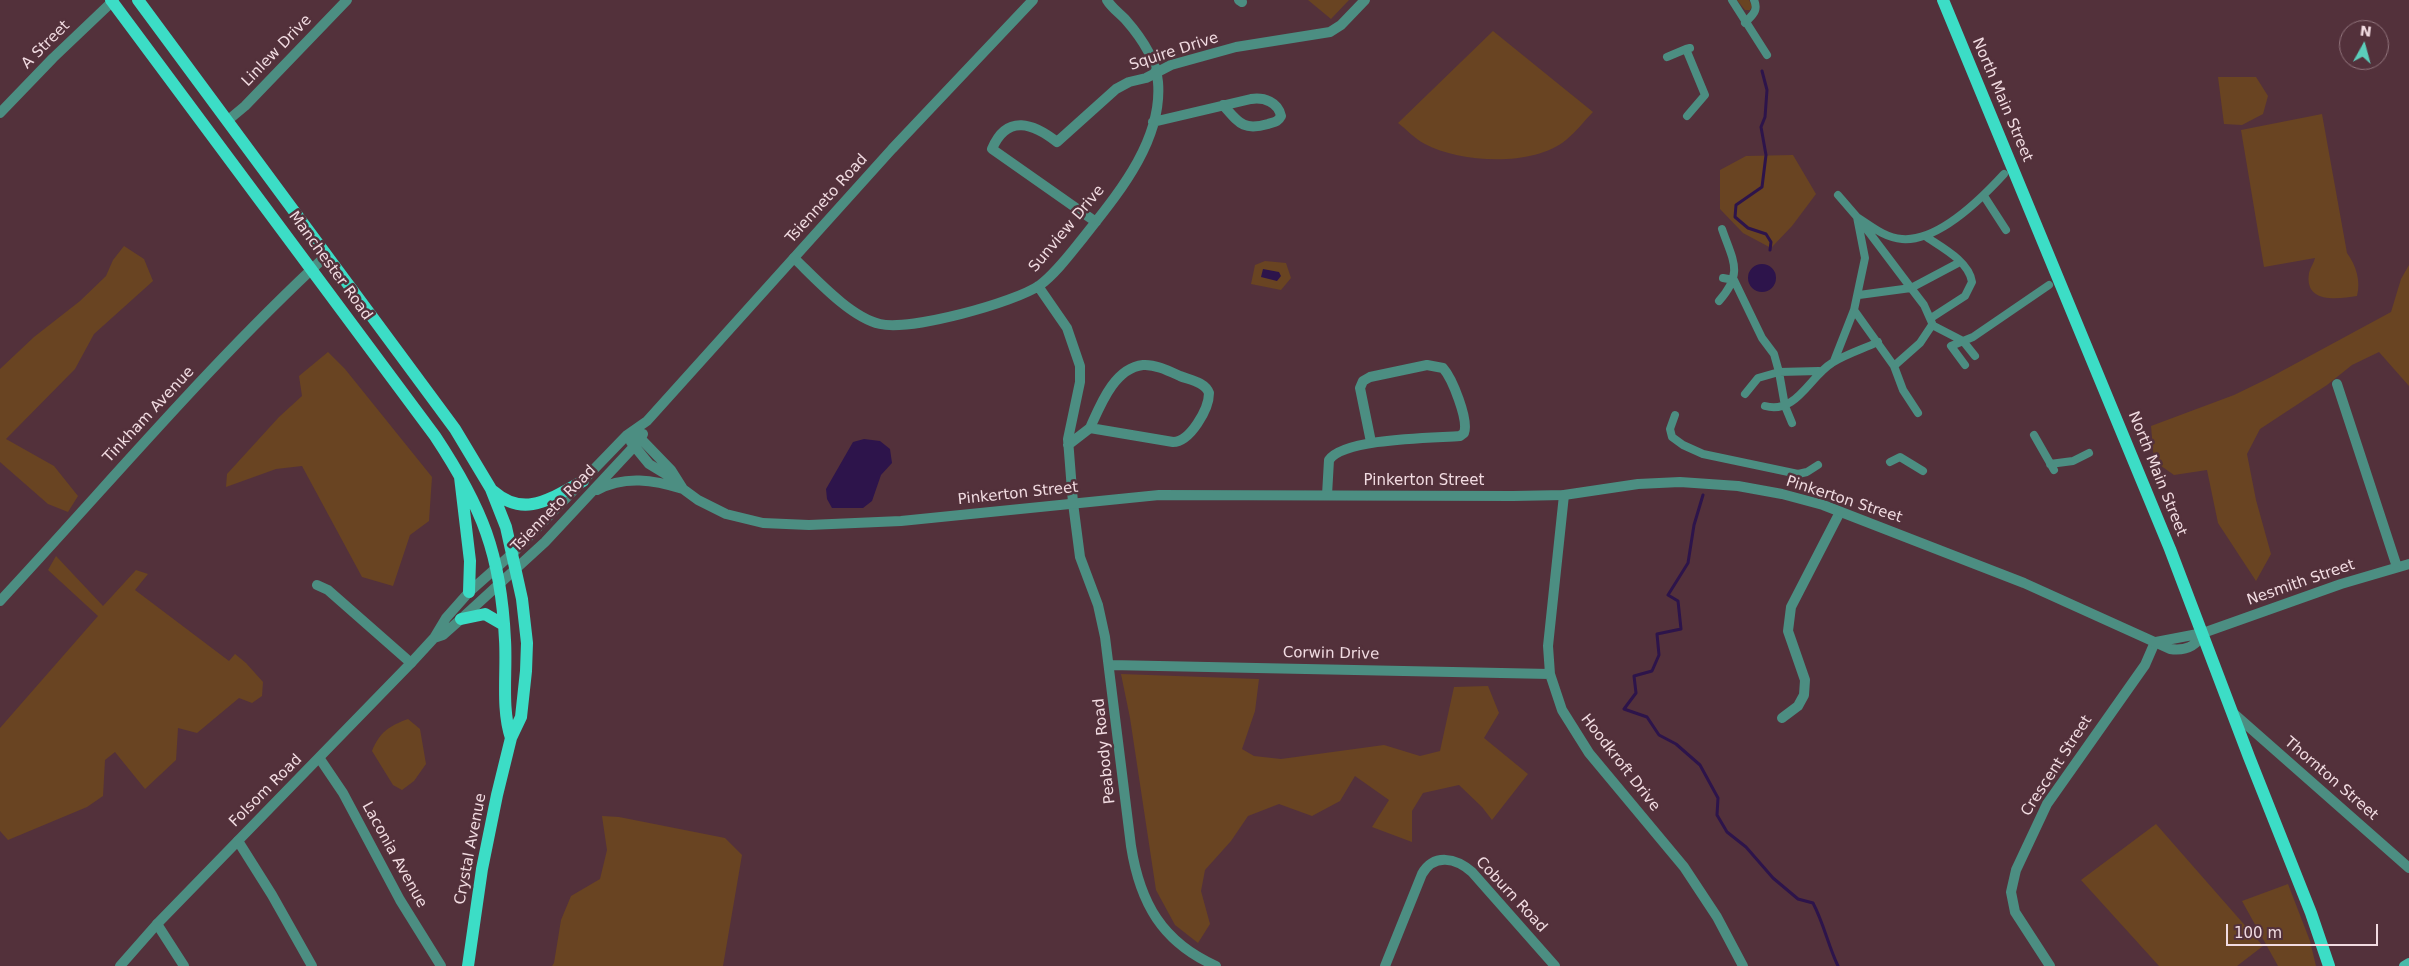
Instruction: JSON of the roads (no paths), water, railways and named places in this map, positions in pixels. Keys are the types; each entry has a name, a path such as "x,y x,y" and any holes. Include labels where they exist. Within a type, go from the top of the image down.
{"main road":[{"name":"Manchester Road","path":"112,0 312,268 460,472 486,528 497,566"},
{"name":"Manchester Road","path":"138,0 455,429 491,490 504,521 513,552"},
{"name":"North Main Street","path":"1943,0 2103,384 2311,913 2329,966"},
{"path":"460,472 470,561 469,592"},
{"path":"491,490 510,504 531,505 553,497 583,482"},
{"name":"Crystal Avenue","path":"468,966 482,869 511,738 521,717 527,665 525,620 513,552"},
{"name":"Crystal Avenue","path":"497,566 504,624 506,717 511,738"},
{"path":"461,619 485,614 504,624"},
{"path":"2404,966 2409,963"}],"street":[{"name":"A Street","path":"0,113 112,0"},
{"name":"Linlew Drive","path":"227,121 245,106 347,0"},
{"name":"Tsienneto Road","path":"513,552 627,435 647,421 892,149 1034,0"},
{"name":"Sunview Drive","path":"794,258 846,304 866,318 881,325 902,324 967,313 1009,300 1038,286 1058,268 1096,222 1127,179 1153,122 1157,98 1156,72 1147,49 1139,37 1106,0"},
{"name":"Squire Drive","path":"1096,222 992,149 1002,134 1020,126 1035,127 1057,142 1116,89 1171,65 1236,48 1330,32 1341,25 1365,0"},
{"path":"1732,0 1767,55"},
{"path":"1745,23 1756,11 1757,6 1754,0"},
{"path":"1667,57 1688,49 1705,95 1687,116"},
{"path":"1153,122 1224,105 1255,98 1263,98 1276,106 1281,116 1277,121 1250,127 1240,123 1224,105"},
{"path":"1857,217 1890,236 1911,239 1925,236 1939,229 1984,196 2004,174"},
{"path":"1838,195 1911,288 1931,322 1963,341 1975,356"},
{"path":"1984,196 2006,230"},
{"path":"1834,361 1859,296 1865,258 1857,217"},
{"path":"1719,301 1734,280 1735,270 1722,229"},
{"path":"1894,366 1920,343 1931,322 1958,302 1969,291 1971,277 1960,262 1925,236"},
{"name":"Tinkham Avenue","path":"0,601 104,484 231,349 327,255"},
{"path":"1859,296 1911,288 1960,262"},
{"path":"1723,278 1734,280"},
{"path":"1734,280 1762,338 1774,354 1785,406 1792,423"},
{"path":"1965,365 1951,346 1973,337 2049,285"},
{"name":"Peabody Road","path":"1038,286 1067,328 1080,366 1080,382 1068,445 1073,503 1080,556 1098,605 1110,665 1131,846 1139,882 1149,909 1158,923 1199,963 1216,966"},
{"path":"1854,310 1894,366 1904,390 1918,413"},
{"path":"1765,406 1771,408 1785,406 1799,396 1819,371 1834,361 1878,342"},
{"path":"1068,445 1090,428 1109,391 1124,373 1136,366 1143,365 1160,368 1204,385 1208,391 1207,405 1190,435 1180,441 1090,428"},
{"path":"1326,495 1328,465 1332,457 1346,450 1371,442 1460,436 1464,433 1466,422 1449,376 1443,368 1427,365 1368,377 1363,381 1360,388 1371,442"},
{"path":"1745,394 1758,378 1779,372 1819,371"},
{"path":"2337,384 2397,567"},
{"path":"1675,415 1670,429 1672,438 1696,452 1798,474 1807,472 1818,465"},
{"name":"Tsienneto Road","path":"516,569 546,542 634,448 641,439 647,421"},
{"name":"Pinkerton Street","path":"627,435 634,448 649,464 709,506 726,514 749,521 778,524 901,521 1158,495 1564,495 1638,484 1698,483 1768,491 1803,499 1840,512 2024,583 2170,649 2181,650 2195,644 2202,633"},
{"name":"Pinkerton Street","path":"627,435 641,439 665,463 680,485"},
{"path":"2034,435 2052,467 2089,453"},
{"path":"1890,462 1900,457 1924,471"},
{"path":"589,494 615,482 627,480 680,485"},
{"name":"Hoodkroft Drive","path":"1564,495 1549,635 1550,674 1562,710 1578,738 1684,867 1712,910 1743,966"},
{"path":"1782,718 1798,706 1804,695 1805,688 1805,680 1788,631 1791,607 1840,512"},
{"name":"Folsom Road","path":"120,966 157,924 411,663 434,638 446,618 469,592 513,552"},
{"name":"Nesmith Street","path":"2202,633 2341,584 2409,564"},
{"name":"Folsom Road","path":"434,638 443,635 516,569"},
{"path":"317,585 328,590 411,663"},
{"name":"Crescent Street","path":"2050,966 2016,912 2010,892 2016,870 2047,804 2145,665 2155,642"},
{"name":"Corwin Drive","path":"1110,665 1550,674"},
{"name":"Thornton Street","path":"2232,712 2409,868"},
{"name":"Laconia Avenue","path":"320,758 343,793 400,900 442,966"},
{"path":"238,841 272,895 312,966"},
{"name":"Coburn Road","path":"1385,966 1422,874 1431,862 1444,859 1460,863 1472,872 1555,966"},
{"path":"157,924 184,966"}],"waterway":[{"path":"1762,71 1767,90 1765,117 1761,127 1766,155 1762,187 1736,205 1735,217 1748,228 1766,234 1771,242 1770,250"},
{"path":"1703,495 1694,525 1688,563 1668,595 1678,601 1681,629 1657,634 1659,655 1652,671 1634,676 1636,693 1624,709 1647,717 1659,735 1676,744 1700,765 1718,798 1717,815 1727,832 1746,847 1773,878 1798,899 1813,903 1838,966"}]}
